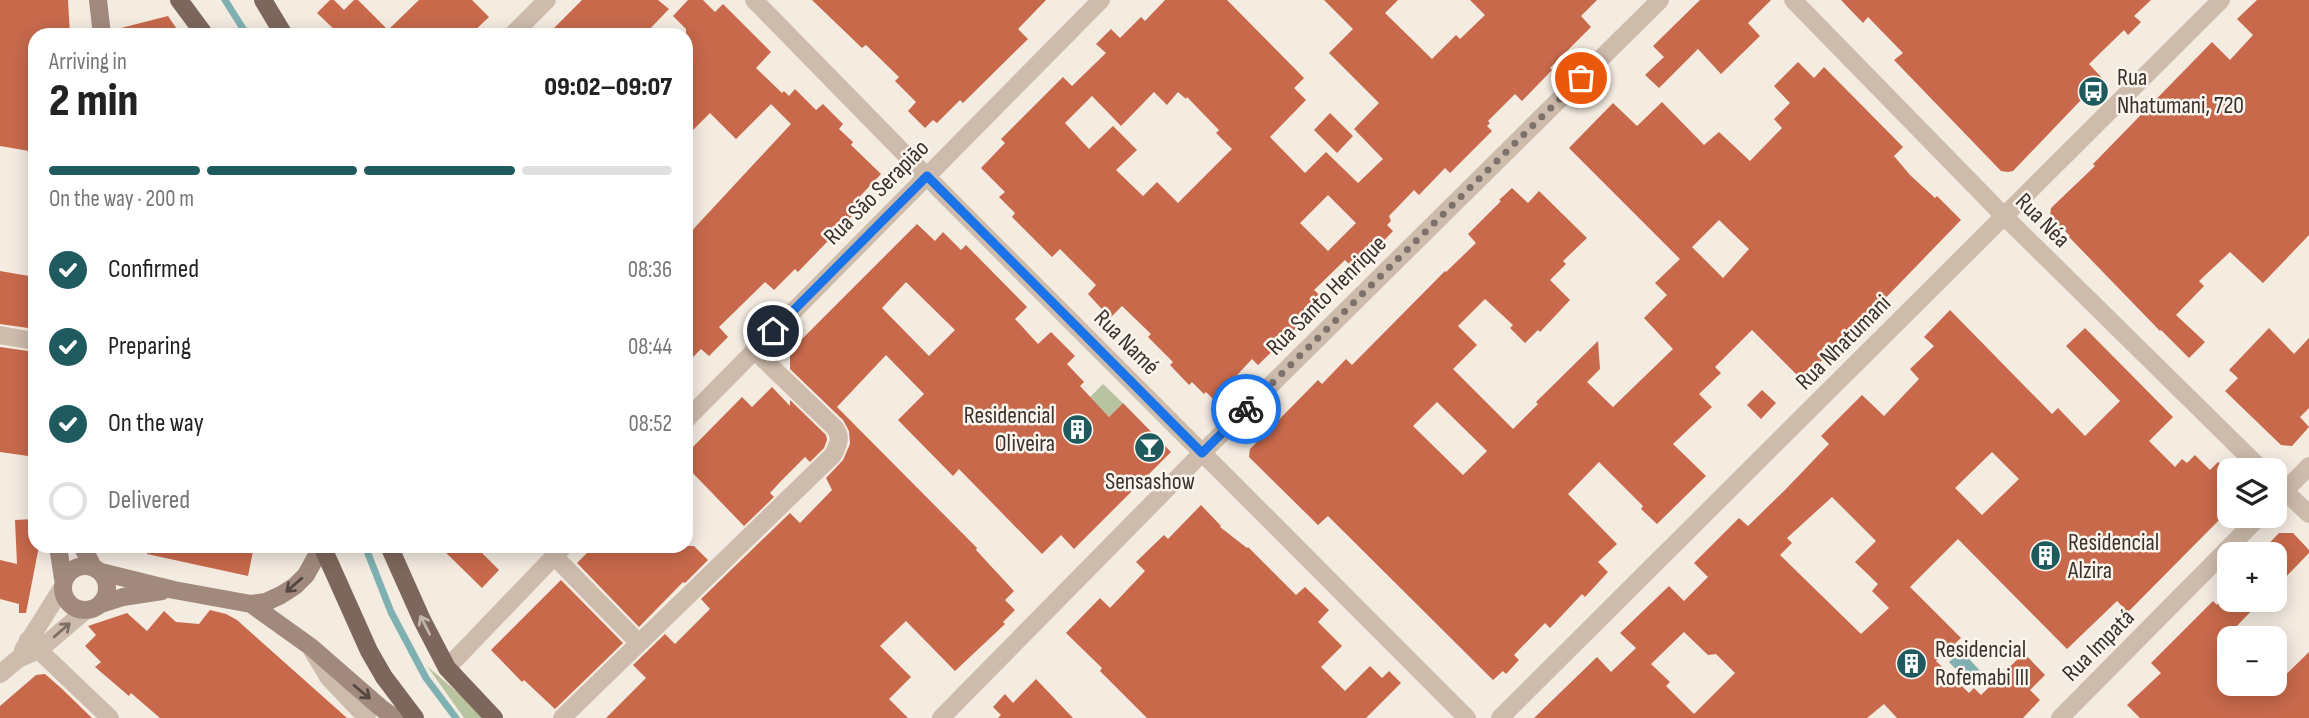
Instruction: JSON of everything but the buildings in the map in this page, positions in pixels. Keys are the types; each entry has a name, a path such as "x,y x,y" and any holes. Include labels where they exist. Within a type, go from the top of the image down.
{"main road":[{"path":"179,0 200,28"},
{"path":"263,0 280,28"},
{"path":"325,553 369,651 384,677 415,718"},
{"path":"392,553 447,668 494,718"}],"street":[{"path":"98,0 101,28"},
{"path":"519,28 547,0"},
{"name":"Rua Namé","path":"754,0 1467,718"},
{"name":"Rua São Serapião","path":"693,413 1101,0"},
{"name":"Rua Santo Henrique","path":"941,718 1202,453 1660,0"},
{"name":"Rua Néa","path":"1793,0 2004,216 2250,458"},
{"name":"Rua Nhatumani","path":"1500,718 2221,0"},
{"path":"0,335 28,340"},
{"path":"562,718 833,455 839,444 839,434 835,428 754,350"},
{"path":"2287,484 2309,466"},
{"path":"2287,498 2309,514"},
{"name":"Rua Impatá","path":"2060,718 2248,528"},
{"path":"59,553 64,597 68,604 76,609 93,607 123,597 174,590"},
{"path":"0,674 34,645 106,597 108,588 87,553"},
{"path":"34,645 68,572 76,567 97,569 174,590 251,604 266,602 295,586 306,575 318,553"},
{"path":"447,668 557,553"},
{"path":"561,553 639,643"},
{"path":"251,604 311,646 395,718"},
{"path":"34,645 110,718"},
{"path":"311,646 329,678 367,718"}],"green space":[{"path":"1103,384 1123,403 1109,417 1090,397"},
{"path":"427,666 487,718 464,718"}],"water":[{"path":"1962,651 1982,673 1970,684 1949,662"}],"waterway":[{"path":"225,0 243,28"},
{"path":"368,553 391,612 426,678 456,718"}],"way so far":[{"path":"1246,409 1581,78"}],"place":[{"name":"Rua Nhatumani, 720","path":"2094,91"},
{"name":"Residencial Oliveira","path":"1078,429"},
{"name":"Sensashow","path":"1150,447"},
{"name":"Residencial Alzira","path":"2045,556"},
{"name":"Residencial Rofemabi III","path":"1912,663"}],"route":[{"path":"773,331 927,176 1202,453 1246,409"}]}
